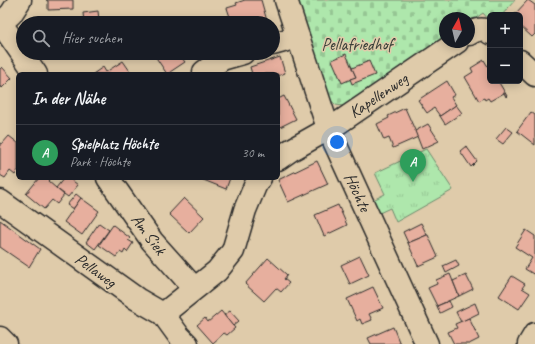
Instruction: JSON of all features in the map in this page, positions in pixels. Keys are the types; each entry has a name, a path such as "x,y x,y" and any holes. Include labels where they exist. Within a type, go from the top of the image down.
{"street":[{"path":"16,45 0,22 11,14 20,0"},
{"name":"Höchte","path":"286,0 328,128 427,344"},
{"path":"475,31 478,30 487,31"},
{"path":"280,42 298,36"},
{"name":"Kapellenweg","path":"280,158 337,124 448,48"},
{"path":"26,60 35,72"},
{"path":"204,72 221,60"},
{"path":"523,64 535,75"},
{"name":"Am Siek","path":"109,180 152,241 194,288"},
{"path":"163,314 217,271 233,251 245,210 259,180"},
{"name":"Pellaweg","path":"0,201 137,299 163,314 187,344"},
{"path":"529,344 535,334"},
{"path":"0,338 6,344"}],"green space":[{"name":"Pellafriedhof","path":"296,0 515,0 505,12 487,12 487,18 483,13 475,19 475,12 439,12 439,42 343,106 336,105 329,99"},
{"path":"426,149 453,190 396,222 390,208 375,215 369,202 385,194 375,173"}],"building":[{"path":"46,0 73,0 73,9 48,10 48,1"},
{"path":"245,0 261,0 266,16 230,16 227,8 237,5 236,3"},
{"path":"528,0 535,5 535,34 532,37 523,29 523,12 517,12"},
{"path":"98,11 99,16 83,16 83,13"},
{"path":"346,54 356,77 342,83 332,60"},
{"path":"280,57 285,73 280,75 280,72 251,72 250,67 271,60 280,60"},
{"path":"158,60 183,60 185,62 170,72 166,72"},
{"path":"484,60 487,65 487,84 500,84 507,96 506,97 504,93 490,101 488,98 485,100 484,98 479,101 465,77 473,72 471,68"},
{"path":"123,61 131,72 106,72"},
{"path":"369,61 375,75 352,84 350,79 356,77 352,68"},
{"path":"2,67 12,78 2,88 0,86 0,69"},
{"path":"103,67 106,72 96,72"},
{"path":"447,81 455,95 451,97 456,105 440,116 434,108 427,113 418,100"},
{"path":"284,96 296,119 280,127 280,98"},
{"path":"456,105 462,113 445,124 440,116"},
{"path":"405,108 418,137 393,148 389,138 384,140 377,124 389,118 388,116"},
{"path":"531,112 535,115 535,145 517,131"},
{"path":"428,124 439,141 422,149 415,131"},
{"path":"506,127 513,132 503,144 496,139"},
{"path":"9,136 16,141 16,173 15,175 10,171 5,178 0,175 0,143 2,144"},
{"path":"466,146 477,161 471,167 460,151"},
{"path":"317,161 328,184 288,202 278,180"},
{"path":"37,180 49,180 48,181 64,195 57,204 52,200 44,209 26,194"},
{"path":"62,180 72,180 78,185 68,197 56,188"},
{"path":"204,180 229,180 226,189"},
{"path":"76,194 81,198 73,209 67,205"},
{"path":"81,198 99,211 82,235 64,222"},
{"path":"184,198 204,217 189,233 169,214"},
{"path":"338,205 347,225 324,236 315,215"},
{"path":"0,220 40,249 29,267 0,247"},
{"path":"99,223 109,230 95,249 86,242"},
{"path":"421,223 427,235 408,243 403,232"},
{"path":"113,225 130,238 128,240 133,243 127,252 125,250 123,254 120,252 116,257 99,245"},
{"path":"526,230 535,236 535,275 525,269 532,258 515,247"},
{"path":"427,235 438,257 418,266 408,243"},
{"path":"360,256 369,275 350,284 341,265"},
{"path":"268,258 287,275 284,279 289,283 281,292 276,288 264,301 245,284"},
{"path":"456,260 459,266 446,273 443,266"},
{"path":"450,274 459,296 437,306 428,288 437,284 436,280"},
{"path":"466,275 473,289 459,296 453,281"},
{"path":"512,276 525,284 522,288 530,293 519,309 499,296"},
{"path":"373,287 383,308 369,314 372,320 362,324 360,319 357,321 347,299"},
{"path":"449,301 452,307 440,313 437,306"},
{"path":"475,303 479,313 461,322 456,312"},
{"path":"221,311 235,328 227,335 224,333 213,343 197,325 205,318 208,322"},
{"path":"230,311 239,321 233,326 224,315"},
{"path":"469,318 479,339 469,344 454,344 448,332 457,328 455,324"},
{"path":"393,327 400,344 371,344 368,338"}],"place":[{"name":"Spielplatz Höchte","path":"413,182"}]}
